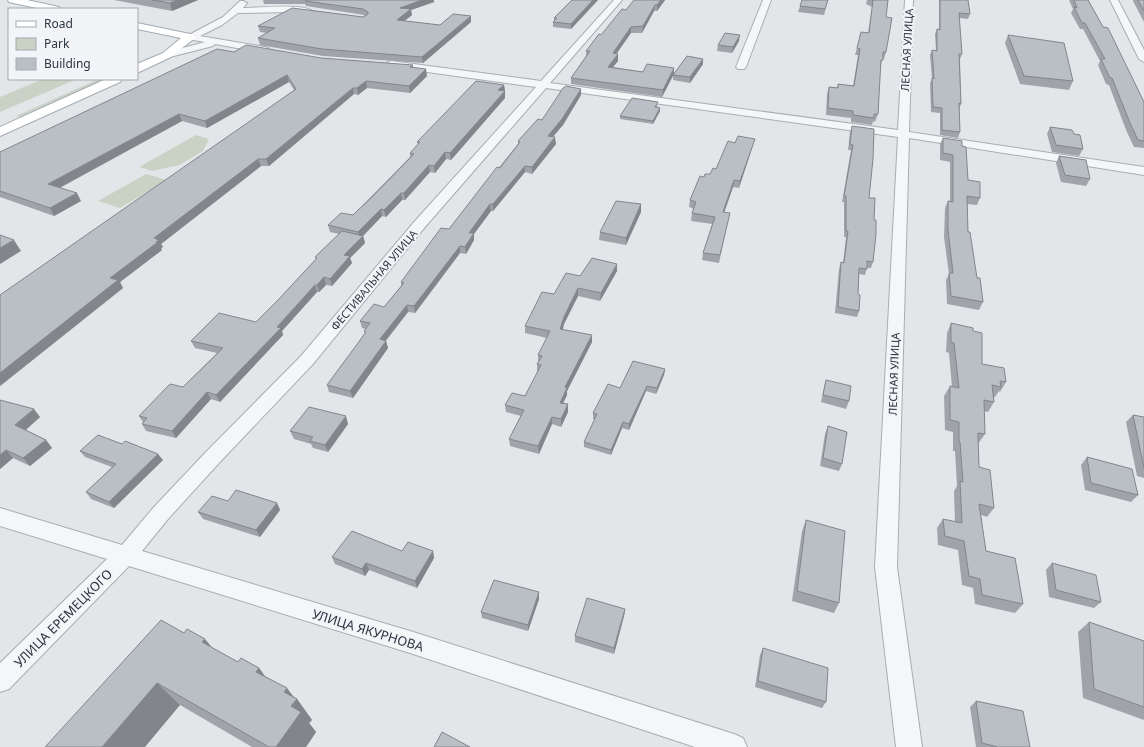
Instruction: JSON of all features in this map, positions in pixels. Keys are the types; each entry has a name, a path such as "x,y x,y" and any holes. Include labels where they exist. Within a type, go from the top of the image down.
{"main road":[{"path":"13,0 50,8"},
{"path":"138,26 190,37"},
{"path":"153,30 159,35 161,40 157,47"},
{"path":"138,56 157,47 190,37"},
{"path":"138,69 167,56 190,37"},
{"path":"51,95 85,80"},
{"path":"0,132 114,80"},
{"path":"0,118 18,124"}],"street":[{"path":"190,37 213,27 237,11 246,0"},
{"name":"ФЕСТИВАЛЬНАЯ УЛИЦА","path":"126,556 161,513 307,360 420,224 618,0"},
{"path":"741,67 767,0"},
{"name":"ЛЕСНАЯ УЛИЦА","path":"909,0 886,567 909,747"},
{"path":"1114,0 1144,59"},
{"path":"237,11 292,10 321,14"},
{"path":"190,37 276,52"},
{"path":"167,56 199,46 223,43"},
{"path":"377,63 427,68 543,86 903,134 1144,171"},
{"name":"УЛИЦА ЯКУРНОВА","path":"0,516 126,556 410,642 734,747"},
{"name":"УЛИЦА ЕРЕМЕЦКОГО","path":"0,680 126,556"}],"green space":[{"path":"41,80 75,80 0,112 0,97"},
{"path":"97,80 107,80 23,118 16,116"},
{"path":"196,135 209,139 203,151 179,165 152,171 139,167"},
{"path":"146,174 167,180 120,208 98,201"}],"building":[{"path":"152,0 177,0 170,3"},
{"path":"422,0 400,8 411,9 397,20 440,25 453,14 471,16 422,57 322,49 258,38 275,28 258,26 292,8 363,17 368,14 368,12 363,9 305,1"},
{"path":"572,0 593,0 571,24 553,22 557,18 554,18"},
{"path":"634,0 661,0 657,5 655,5 643,26 631,27 613,53 618,54 608,67 643,72 647,64 674,68 663,90 571,78 590,51 586,51 599,34 601,35 622,9 626,10"},
{"path":"802,0 828,0 825,9 800,6"},
{"path":"873,0 888,0 886,17 892,18 886,52 883,52 883,60 881,60 878,114 874,114 874,118 853,115 853,111 828,108 829,87 838,88 838,84 854,86 860,49 857,48 861,32 869,33"},
{"path":"940,0 968,0 970,14 959,13 962,54 959,54 961,104 959,103 960,132 942,130 942,108 933,107 932,78 934,79 932,50 937,51 937,29 940,30"},
{"path":"1074,0 1088,0 1103,27 1108,28 1144,102 1144,141 1138,140 1112,78 1110,78 1101,59 1105,59 1085,23 1082,23 1074,7 1077,8"},
{"path":"1138,0 1144,0 1144,11"},
{"path":"725,33 740,35 733,47 718,45"},
{"path":"1008,35 1064,43 1073,81 1024,76"},
{"path":"246,45 321,58 413,65 410,67 426,69 409,86 366,81 357,88 353,88 266,159 258,159 154,238 159,240 156,242 158,242 110,278 118,280 0,373 0,295 296,89 287,75 205,121 179,114 48,184 77,193 50,208 0,191 0,152 217,49 234,52"},
{"path":"687,56 703,59 690,77 673,75"},
{"path":"476,81 504,85 498,90 505,91 450,153 445,152 434,166 429,165 404,193 401,193 384,210 381,209 358,232 328,225 341,213 353,215 372,197 414,154 410,153 420,142 417,142"},
{"path":"566,86 581,89 562,119 548,136 555,137 532,167 525,166 493,204 490,204 469,233 474,233 465,247 460,246 414,306 407,305 380,339 386,341 350,391 327,385 366,332 364,331 370,323 360,321 374,304 384,307 404,283 401,282 441,228 449,229 497,167 500,168 520,142 518,141 538,119 542,120 563,88"},
{"path":"632,98 658,102 655,107 660,108 653,121 620,116"},
{"path":"852,126 874,129 869,198 875,198 874,220 876,220 876,234 873,262 867,261 867,269 859,268 859,311 838,307 841,262 844,263 848,231 846,231 846,196 844,196 853,145 850,144"},
{"path":"1050,127 1072,130 1074,134 1080,135 1083,149 1056,145"},
{"path":"738,136 755,139 740,181 734,180 723,212 730,213 720,255 703,253 715,217 692,213 696,202 690,200 700,176 704,177 705,174 710,174 713,168 716,169 728,141 735,143"},
{"path":"943,138 962,141 962,146 966,147 968,180 980,182 980,198 967,196 968,232 970,232 977,278 980,278 983,302 951,296 949,273 953,273 948,230 948,201 953,202 953,155 943,153"},
{"path":"1059,156 1086,160 1090,179 1065,175"},
{"path":"616,201 641,204 626,238 600,232"},
{"path":"342,231 363,236 344,255 350,256 330,279 324,277 317,285 315,285 277,327 281,328 216,395 207,392 172,431 142,424 147,418 139,416 170,384 183,387 223,348 191,341 219,313 256,322 317,258 315,257"},
{"path":"0,235 14,240 0,248"},
{"path":"592,258 617,264 601,293 578,288 564,317 560,329 592,335 565,387 567,388 560,403 568,404 561,419 552,417 538,446 509,439 524,410 505,405 512,393 525,396 541,365 537,364 542,356 538,355 550,331 525,326 542,292 554,294 566,273 580,276"},
{"path":"951,323 973,328 973,331 982,333 982,364 1004,368 1006,382 1000,381 1001,387 992,385 994,402 984,400 985,434 978,433 979,467 990,470 994,508 979,504 986,551 1015,558 1023,604 982,595 980,579 969,576 964,541 945,536 943,519 962,523 960,481 963,482 959,441 959,422 950,420 950,386 959,388 954,343 951,342"},
{"path":"633,361 665,369 657,388 647,386 629,424 623,422 611,450 584,442 597,414 593,413 608,384 620,388"},
{"path":"826,380 851,386 849,401 823,395"},
{"path":"0,400 34,409 15,425 46,440 23,458 6,450 0,455"},
{"path":"309,407 346,416 325,445 310,441 313,437 290,431"},
{"path":"1133,415 1144,417 1144,468"},
{"path":"828,426 847,432 842,464 823,458"},
{"path":"98,435 122,444 125,441 158,454 109,502 86,492 116,464 80,451"},
{"path":"1087,457 1132,469 1138,495 1091,483"},
{"path":"236,490 277,503 256,530 198,512 212,496 228,501"},
{"path":"806,520 845,531 839,603 797,591"},
{"path":"352,531 402,551 408,542 433,551 415,581 366,563 362,569 332,557"},
{"path":"1052,563 1096,575 1101,602 1056,590"},
{"path":"494,580 539,592 528,625 481,612"},
{"path":"587,598 625,609 614,648 575,636"},
{"path":"161,620 184,633 187,629 205,639 202,642 238,662 241,658 259,668 256,672 287,688 284,692 297,699 291,706 301,712 276,747 269,747 157,683 102,747 45,747"},
{"path":"1089,622 1144,641 1144,707 1094,689"},
{"path":"763,648 828,668 826,702 758,681"},
{"path":"976,701 1023,711 1030,747 998,747 982,743"},
{"path":"442,732 470,747 434,747"}]}
